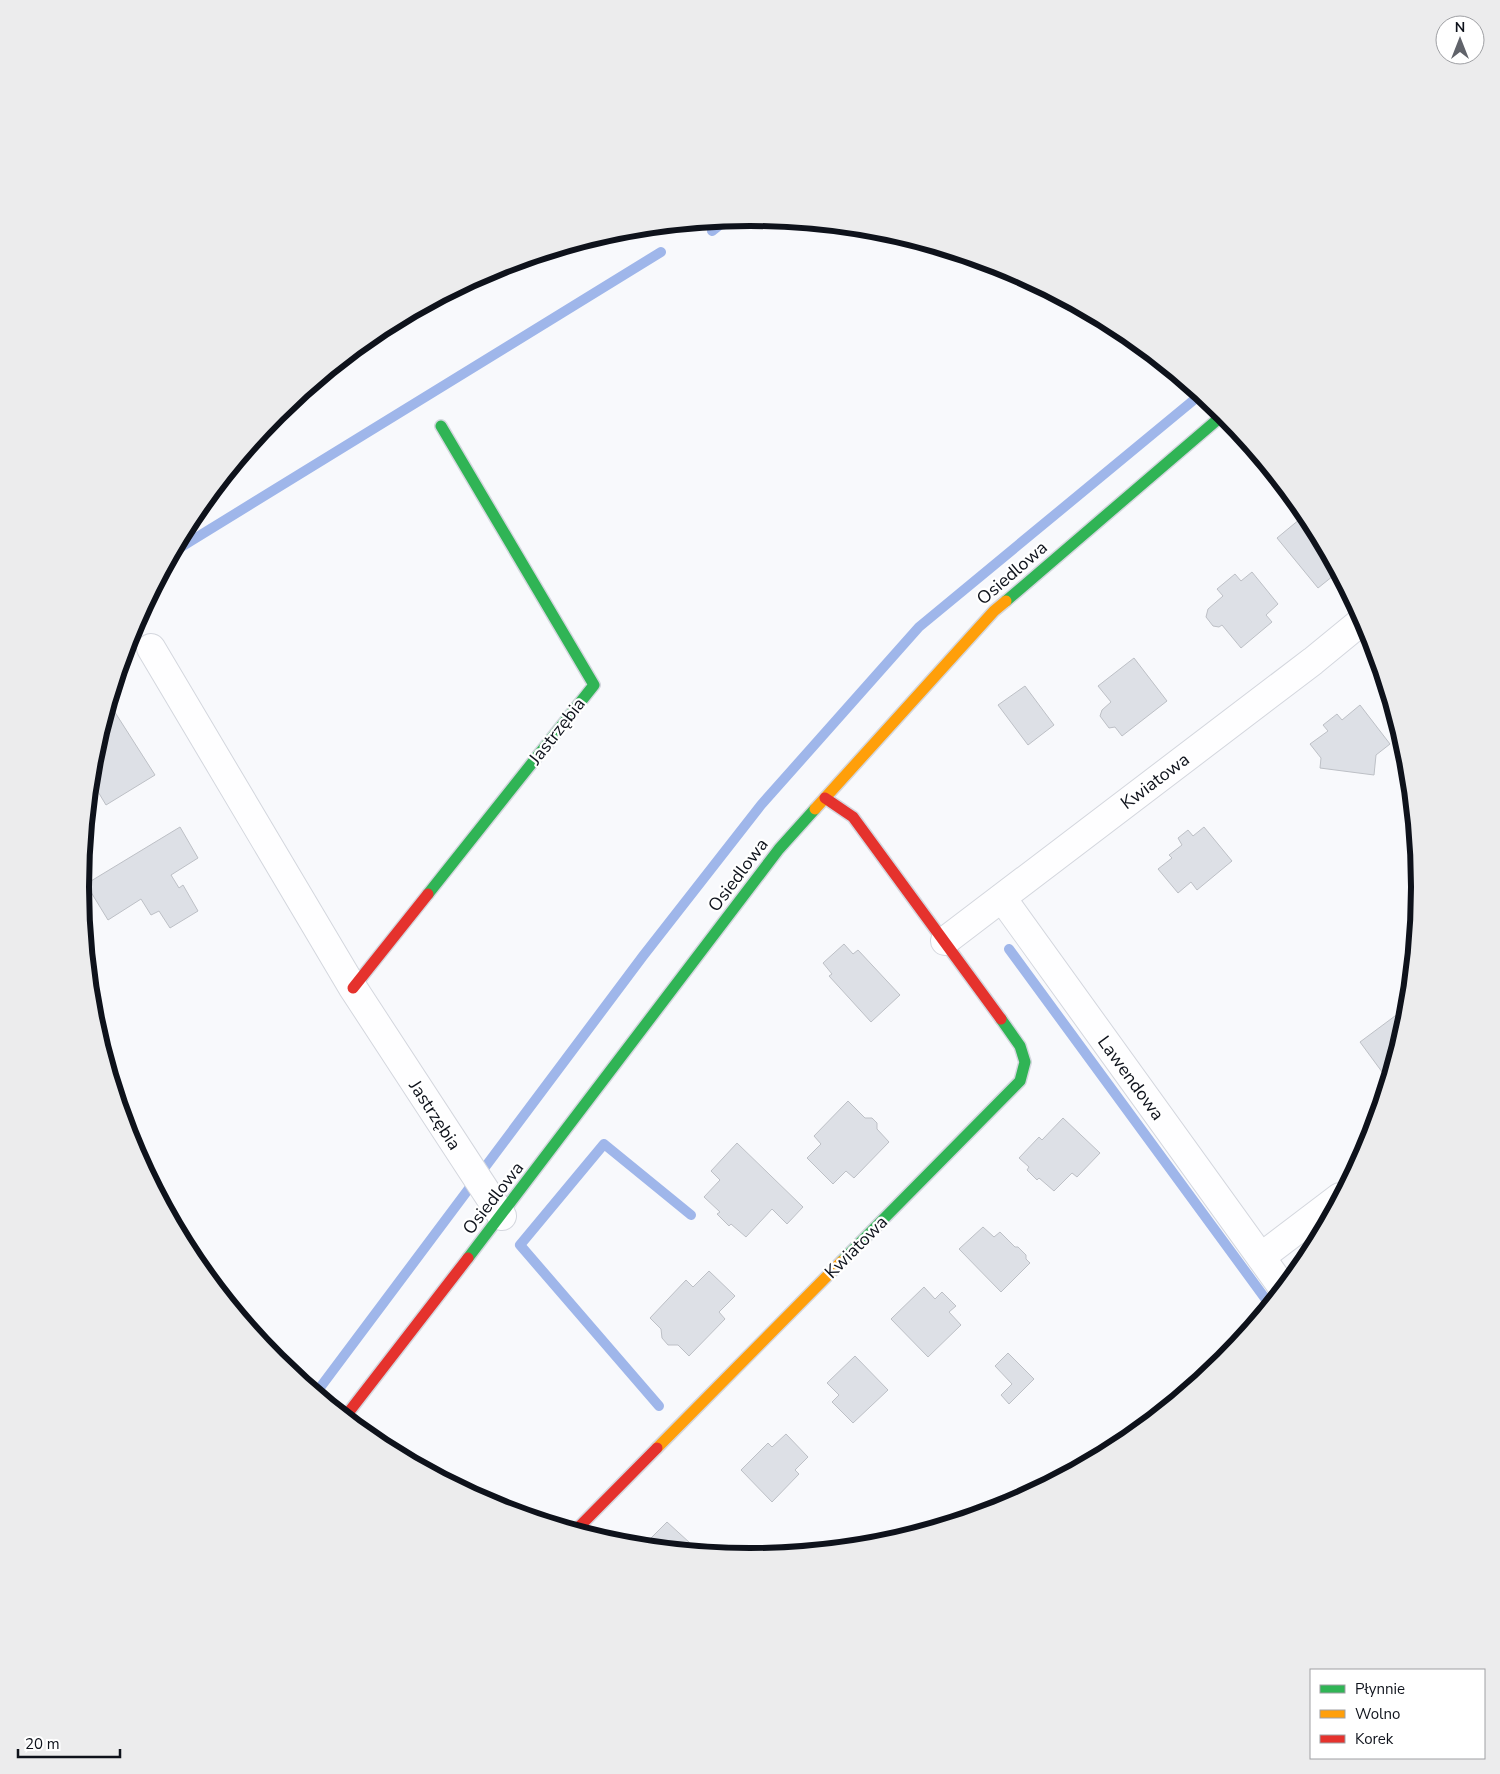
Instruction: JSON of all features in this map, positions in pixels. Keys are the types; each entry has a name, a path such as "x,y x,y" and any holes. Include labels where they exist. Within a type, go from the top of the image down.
{"street":[{"name":"Osiedlowa","path":"349,1413 502,1216 779,849 994,611 1218,419"},
{"name":"Jastrzębia","path":"352,988 594,685 441,426"},
{"name":"Kwiatowa","path":"945,941 1357,625"},
{"name":"Jastrzębia","path":"151,648 352,988 502,1216"},
{"name":"Kwiatowa","path":"580,1526 1020,1081 1025,1062 1020,1046 853,817 825,798"},
{"name":"Lawendowa","path":"1002,898 1280,1283"},
{"path":"1261,1257 1330,1205"}],"building":[{"path":"1300,519 1333,576 1318,588 1277,538"},
{"path":"1252,572 1278,604 1266,615 1272,622 1241,648 1222,625 1219,627 1213,626 1206,617 1208,609 1223,596 1217,589 1235,574 1241,581"},
{"path":"1134,658 1167,701 1122,736 1115,727 1109,728 1100,716 1102,710 1111,702 1098,686"},
{"path":"1025,686 1054,725 1028,745 998,705"},
{"path":"1360,705 1390,744 1376,755 1374,775 1320,768 1321,758 1310,744 1328,731 1323,725 1337,714 1342,720"},
{"path":"113,709 155,775 106,805 96,788 101,758"},
{"path":"180,827 198,858 171,875 179,888 183,885 198,911 170,928 159,911 151,915 141,899 108,920 89,889 89,882"},
{"path":"1204,827 1232,861 1197,890 1191,882 1178,893 1158,869 1172,858 1169,855 1182,845 1178,838 1188,830 1193,836"},
{"path":"844,944 853,954 858,950 900,995 871,1022 829,976 832,974 823,963"},
{"path":"1399,1013 1389,1058 1384,1074 1360,1042"},
{"path":"848,1101 865,1118 872,1118 877,1123 877,1129 889,1142 854,1178 846,1171 833,1184 807,1158 821,1144 814,1136"},
{"path":"1063,1118 1100,1153 1077,1177 1072,1173 1054,1191 1039,1178 1037,1180 1027,1170 1029,1167 1019,1158 1039,1137 1042,1140"},
{"path":"737,1143 803,1207 787,1224 772,1209 746,1237 731,1224 729,1226 717,1214 720,1212 704,1197 720,1180 711,1171"},
{"path":"983,1227 994,1237 1000,1232 1026,1255 1026,1259 1030,1263 1001,1292 959,1249"},
{"path":"709,1271 735,1296 719,1312 725,1319 689,1356 678,1345 668,1345 662,1338 661,1329 650,1318 686,1280 693,1287"},
{"path":"924,1287 935,1299 942,1292 956,1306 949,1312 961,1325 928,1357 891,1319"},
{"path":"1008,1353 1034,1379 1009,1404 1001,1395 1012,1384 995,1366"},
{"path":"855,1356 888,1390 853,1423 832,1402 839,1395 827,1383"},
{"path":"786,1434 808,1457 795,1470 799,1474 772,1502 741,1470 768,1443 772,1447"},
{"path":"667,1522 690,1543 688,1545 664,1543 650,1539"}],"waterway":[{"path":"712,231 717,227"},
{"path":"184,545 661,252"},
{"path":"319,1389 643,956 761,805 919,627 1195,399"},
{"path":"1009,949 1266,1300"},
{"path":"659,1406 520,1245 604,1144 691,1215"}],"traffic: fast":[{"path":"1006,601 1218,419"},
{"path":"428,894 594,685 441,426"},
{"path":"468,1258 779,849 815,809"},
{"path":"842,1261 1020,1081 1025,1062 1020,1046 1001,1019"}],"traffic: slow":[{"path":"815,809 994,611 1006,601"},
{"path":"657,1448 842,1261"}],"traffic: jam":[{"path":"825,798 853,817 1001,1019"},
{"path":"353,988 428,894"},
{"path":"348,1413 468,1258"},
{"path":"580,1526 657,1448"}]}
